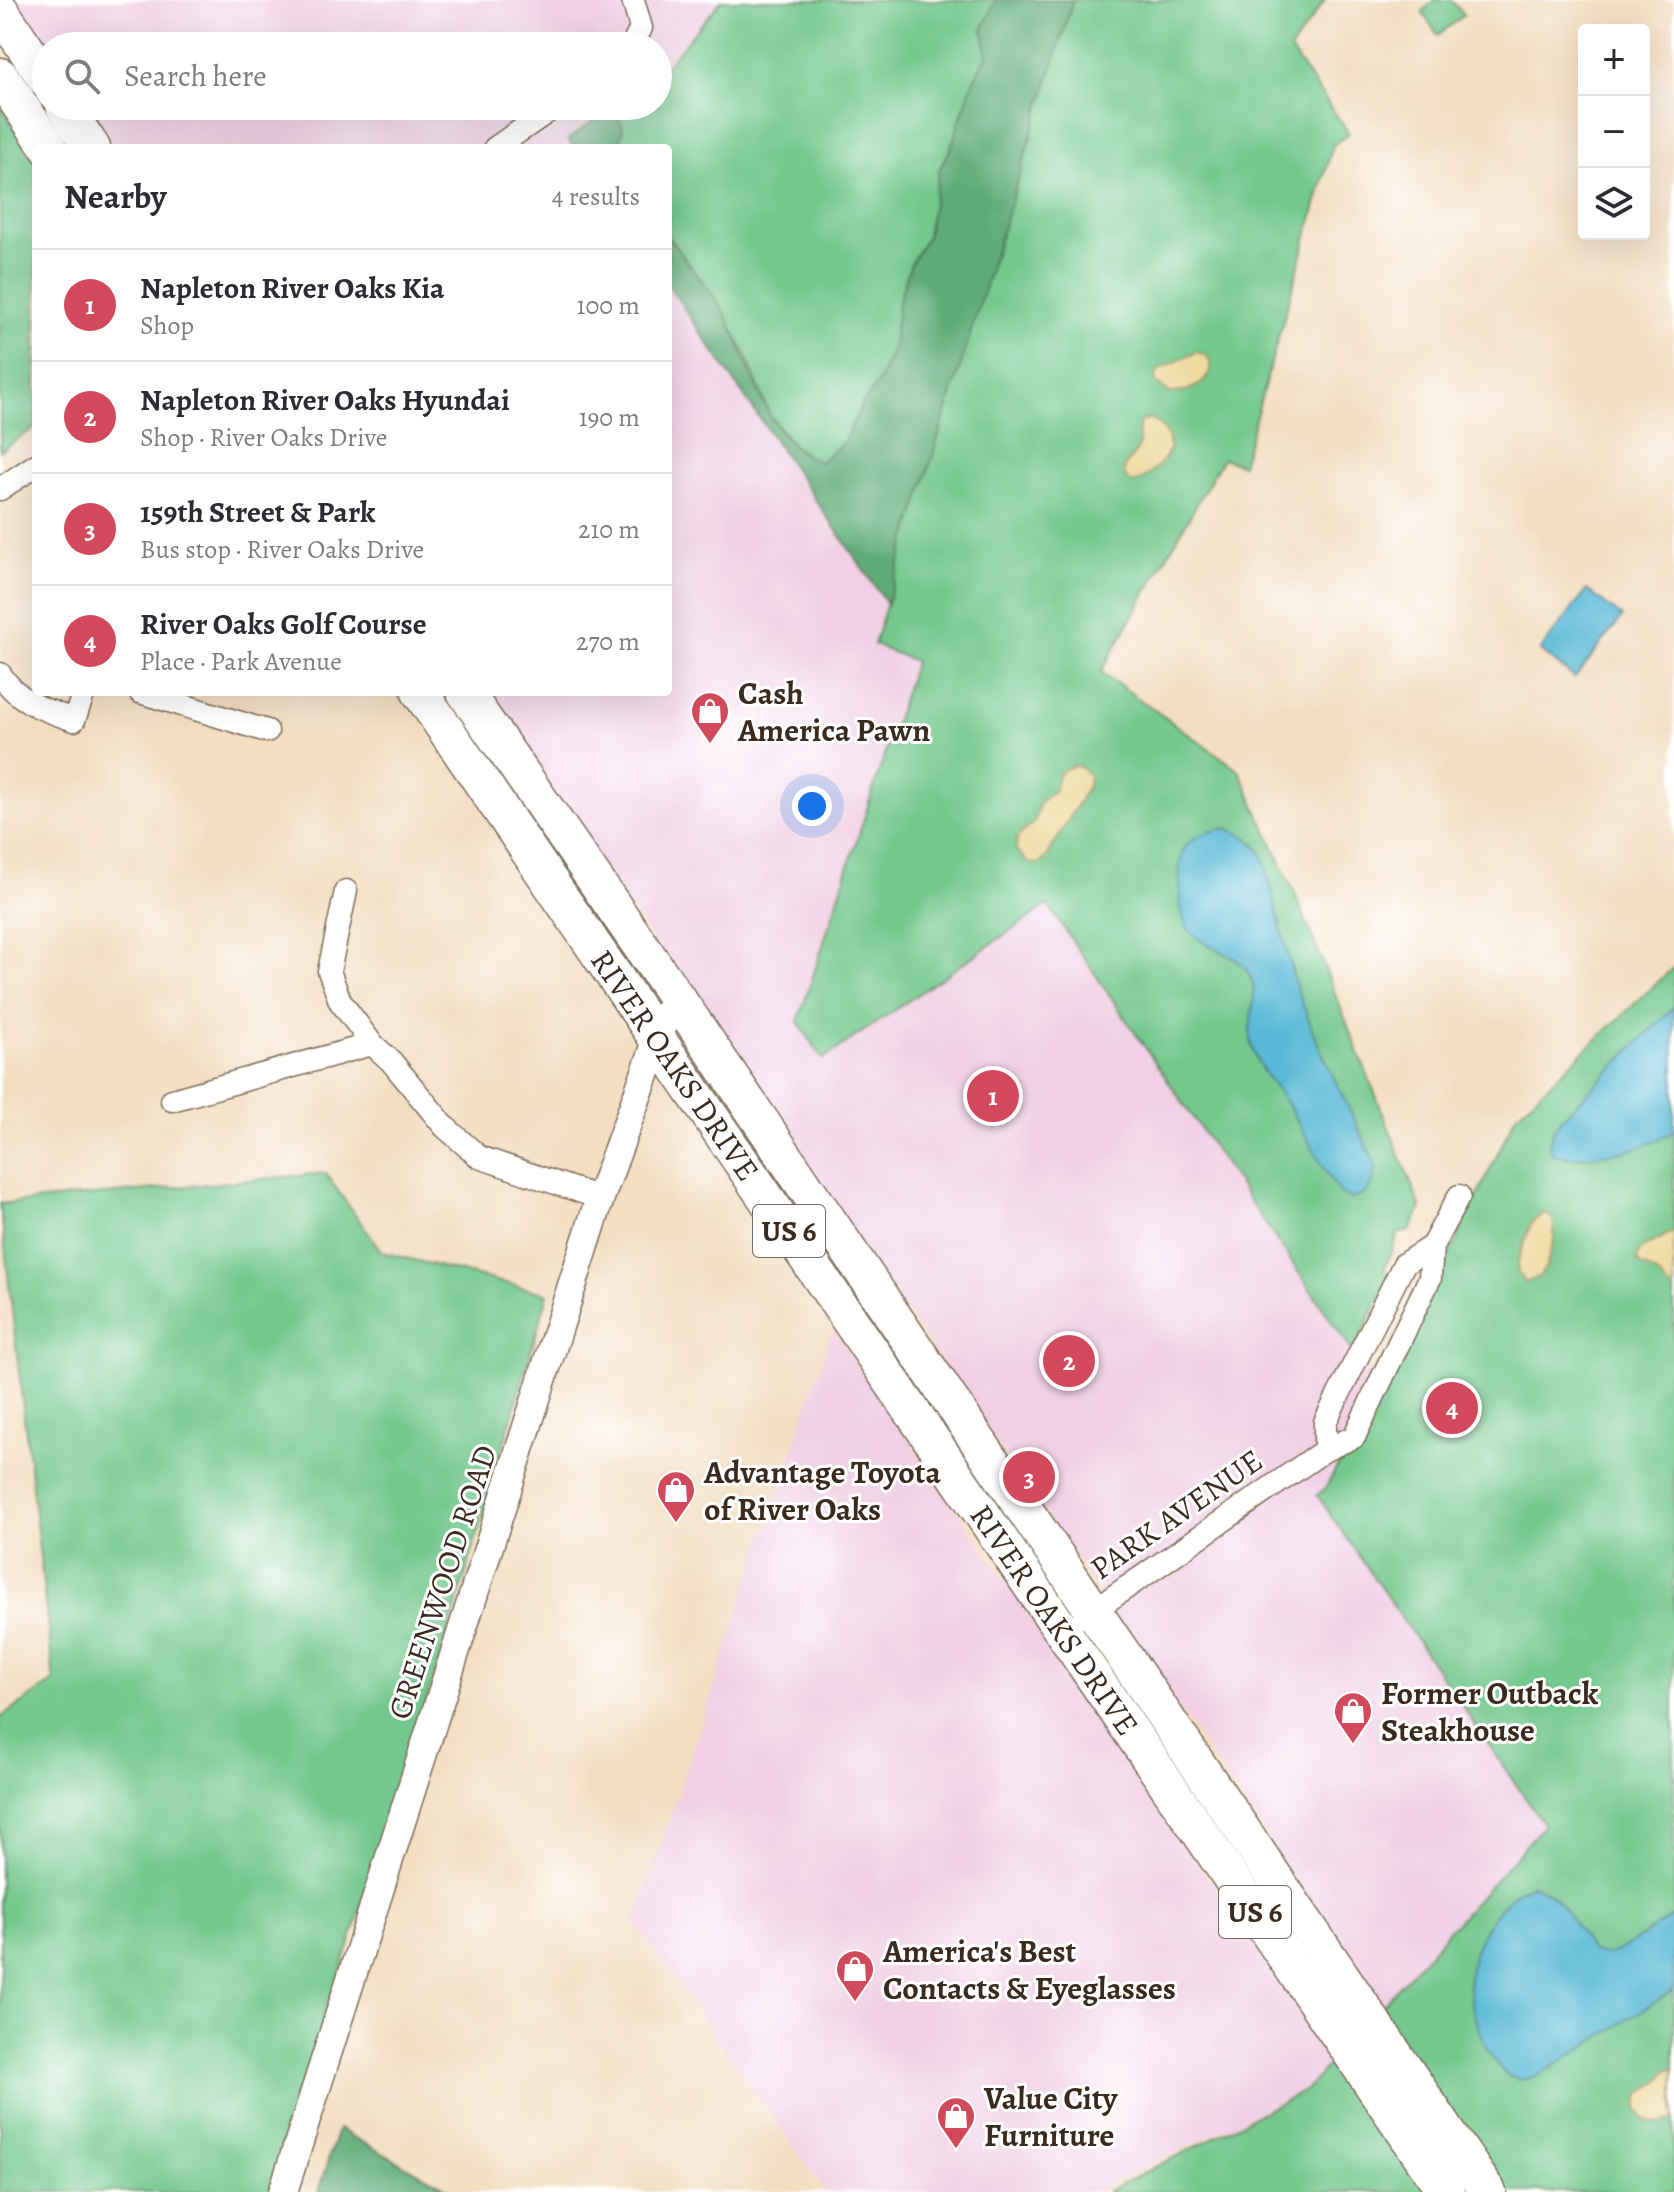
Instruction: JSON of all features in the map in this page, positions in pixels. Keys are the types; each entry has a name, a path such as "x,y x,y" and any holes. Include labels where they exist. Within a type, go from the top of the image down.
{"main road":[{"path":"0,10 32,58"},
{"path":"0,76 46,144"},
{"path":"73,120 89,144"},
{"name":"RIVER OAKS DRIVE","path":"423,696 1446,2192"},
{"name":"RIVER OAKS DRIVE","path":"468,696 1488,2192"}],"street":[{"path":"633,0 636,32"},
{"path":"501,144 536,120"},
{"path":"0,489 32,468"},
{"path":"0,674 8,687 34,707 74,720 83,696"},
{"path":"153,696 267,731"},
{"path":"346,891 329,971 340,1001 372,1044 391,1061 445,1127 479,1157 600,1198"},
{"name":"GREENWOOD ROAD","path":"283,2192 600,1198 674,995"},
{"path":"172,1100 372,1044"},
{"name":"PARK AVENUE","path":"1063,1631 1325,1450 1354,1437 1430,1278 1432,1246 1459,1196"},
{"name":"PARK AVENUE","path":"1325,1450 1325,1422 1404,1264 1432,1246"}],"shaded area":[{"path":"11,0 722,0 672,59 672,32 33,32"},
{"path":"93,120 594,120 568,138 572,144 109,144"},
{"path":"672,291 887,604 874,645 916,660 798,1022 824,1059 1048,904 1382,1392 1368,1411 1325,1489 1318,1495 1544,1825 1382,2005 485,696 672,696"},
{"path":"833,1329 1333,2059 1306,2090 1094,2192 826,2192 635,1923"}],"green space":[{"path":"722,0 996,0 983,28 987,56 974,80 950,150 939,170 927,237 911,263 898,303 893,347 879,381 862,405 844,442 820,462 793,445 770,415 746,355 724,312 672,241 672,144 619,144 622,127 618,120 672,120 672,59"},
{"path":"996,0 1073,0 887,604 672,291 672,241 723,310 771,417 784,436 800,451 820,462 844,442 862,405 879,381 893,347 898,303 911,263 927,237 939,170 950,150 974,79 987,56 983,28"},
{"path":"1073,0 1325,0 1290,50 1349,133 1333,145 1242,465 1223,458 1101,672 1239,770 1295,894 1421,1208 1410,1231 1398,1234 1384,1270 1389,1279 1353,1352 1048,905 823,1059 798,1022 915,661 874,645"},
{"path":"1434,0 1451,0 1464,15 1438,35 1422,12"},
{"path":"0,105 32,157 32,430 0,451"},
{"path":"594,120 620,120 623,126 619,144 571,144 568,139"},
{"path":"1674,967 1674,2192 1107,2192 1306,2090 1544,1825 1317,1495 1325,1489 1368,1411 1389,1381 1516,1115"},
{"path":"325,1173 382,1252 548,1294 456,1607 284,2152 268,2192 0,2192 0,1718 54,1681 0,1204"},
{"path":"338,2129 454,2192 318,2192"}],"sand":[{"path":"1197,352 1207,355 1210,364 1207,378 1201,383 1171,393 1157,384 1155,379 1159,369"},
{"path":"1150,418 1164,431 1169,440 1169,450 1154,470 1132,483 1125,477 1125,468 1139,445 1140,422"},
{"path":"1076,765 1089,774 1088,786 1046,858 1039,864 1028,863 1016,850 1017,838 1035,821 1040,802 1054,790 1058,776 1063,770"},
{"path":"1544,1213 1554,1221 1554,1239 1546,1267 1539,1277 1524,1283 1518,1272 1518,1261 1531,1223"},
{"path":"1674,1231 1674,1289 1639,1264 1637,1258 1641,1249"},
{"path":"1674,2068 1674,2119 1660,2124 1646,2121 1637,2107 1640,2095 1659,2081 1667,2070"}],"water":[{"path":"1587,590 1622,617 1575,678 1540,651"},
{"path":"1226,828 1248,838 1263,856 1296,987 1318,1044 1376,1165 1370,1187 1363,1195 1351,1199 1339,1192 1289,1107 1258,1063 1250,1028 1253,986 1246,969 1240,962 1197,938 1184,922 1179,876 1182,854 1192,840"},
{"path":"1674,1007 1674,1131 1654,1142 1622,1152 1577,1157 1553,1153 1550,1142 1560,1120"},
{"path":"1530,1885 1559,1902 1592,1952 1606,1955 1624,1948 1674,1915 1674,1990 1543,2073 1520,2079 1503,2071 1485,2045 1473,2011 1469,1979 1473,1955 1491,1919 1509,1899"}],"place":[{"name":"Cash America Pawn","path":"710,745"},
{"name":"Napleton River Oaks Kia","path":"993,1096"},
{"name":"Napleton River Oaks Hyundai","path":"1069,1361"},
{"name":"River Oaks Golf Course","path":"1452,1408"},
{"name":"159th Street & Park","path":"1029,1477"},
{"name":"Advantage Toyota of River Oaks","path":"676,1524"},
{"name":"Former Outback Steakhouse","path":"1353,1745"},
{"name":"America's Best Contacts & Eyeglasses","path":"855,2003"},
{"name":"Value City Furniture","path":"956,2150"}]}
